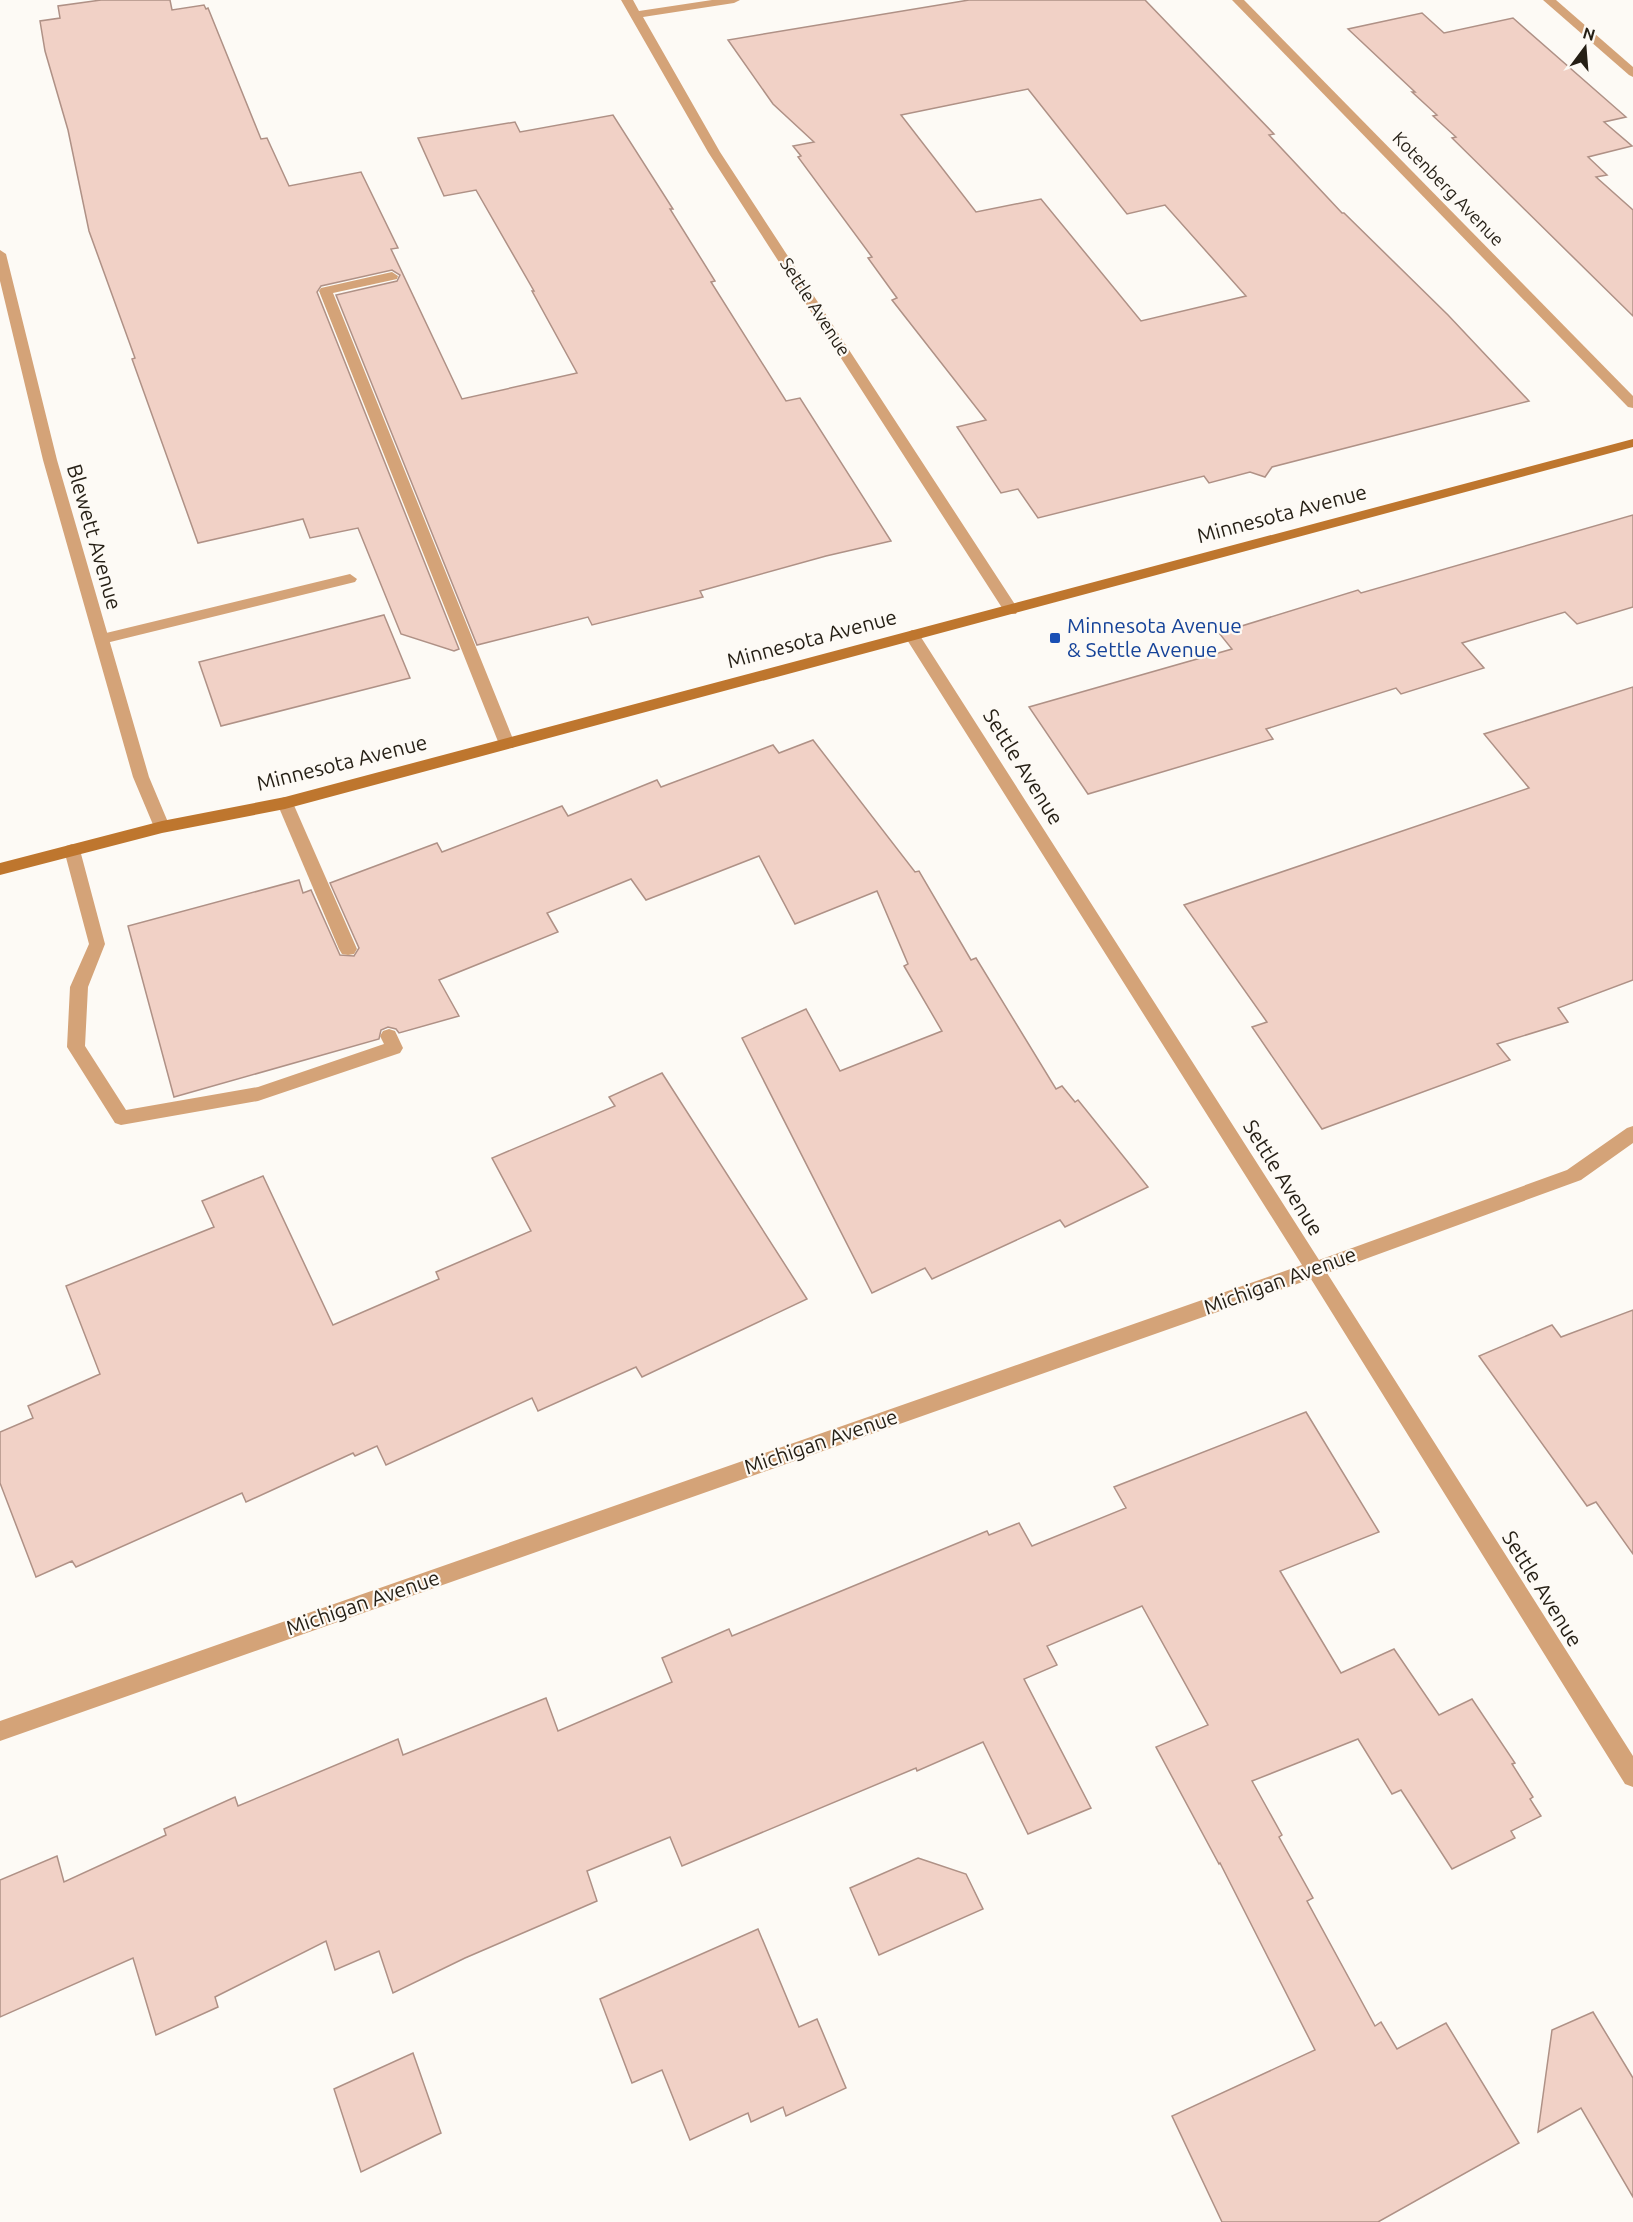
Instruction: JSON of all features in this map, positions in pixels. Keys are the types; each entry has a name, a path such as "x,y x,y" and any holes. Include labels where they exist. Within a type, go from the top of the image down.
{"main road":[{"name":"Minnesota Avenue","path":"0,869 162,827 285,803 1633,443"}],"street":[{"name":"Settle Avenue","path":"627,0 714,153 1011,610"},
{"path":"636,15 734,0"},
{"name":"Kotenberg Avenue","path":"1238,0 1633,404"},
{"path":"1549,0 1633,73"},
{"name":"Blewett Avenue","path":"0,254 50,460 141,777 162,827"},
{"path":"393,276 326,291 409,493 507,744"},
{"path":"102,639 350,579"},
{"name":"Settle Avenue","path":"912,635 1315,1269 1633,1776"},
{"path":"285,803 348,949"},
{"path":"72,850 97,944 79,987 76,1047 121,1118 258,1094 394,1048 389,1036"},
{"name":"Michigan Avenue","path":"0,1731 1315,1269 1574,1175 1633,1133"}],"building":[{"path":"101,0 170,0 172,10 204,5 206,9 208,8 261,139 267,138 289,186 361,172 398,248 391,249 462,399 577,373 532,291 534,291 476,190 444,196 418,138 515,122 520,132 613,115 673,209 670,209 715,281 711,282 786,401 800,398 891,541 826,556 700,591 703,597 592,625 588,617 477,645 336,295 397,281 400,275 392,270 321,286 317,292 459,649 454,651 401,634 358,528 310,538 303,519 198,543 89,231 68,130 45,51 40,21 60,18 58,6"},
{"path":"969,0 1145,0 1274,134 1269,135 1342,213 1448,315 1529,401 1272,467 1265,477 1250,472 1209,483 1204,476 1038,518 1018,489 1001,493 957,427 986,420 892,300 897,298 868,258 872,257 798,157 801,156 793,146 814,142 773,104 728,40","holes":["1028,89 1127,214 1165,205 1246,296 1141,321 1041,199 976,212 901,115"]},
{"path":"1422,13 1444,33 1513,18 1626,117 1604,122 1632,146 1588,157 1607,175 1596,177 1633,210 1633,316 1452,138 1456,137 1412,92 1415,92 1348,29"},
{"path":"1633,515 1633,607 1577,624 1565,612 1462,643 1484,668 1401,694 1396,688 1266,729 1273,739 1088,794 1029,707 1232,649 1219,633 1358,590 1361,593"},
{"path":"384,615 410,678 221,726 199,662"},
{"path":"1633,687 1633,980 1558,1008 1568,1022 1497,1044 1510,1060 1322,1129 1252,1027 1267,1022 1184,905 1529,788 1484,734"},
{"path":"813,740 915,872 919,871 971,960 976,958 1056,1089 1062,1086 1075,1102 1078,1100 1148,1187 1065,1227 1060,1220 932,1279 925,1268 872,1293 742,1038 806,1009 840,1071 942,1031 904,966 908,964 877,891 795,924 759,856 646,900 631,879 547,913 558,932 439,980 459,1016 399,1033 396,1029 388,1027 381,1030 379,1039 174,1097 128,926 299,880 303,893 311,890 340,955 354,956 359,948 330,883 437,843 442,852 562,806 568,816 657,780 661,787 773,745 779,753"},
{"path":"662,1073 807,1299 642,1377 636,1367 538,1411 532,1398 386,1465 377,1446 355,1456 353,1453 246,1502 242,1493 76,1567 72,1561 36,1577 0,1483 0,1432 33,1418 28,1406 100,1374 66,1286 214,1227 202,1201 263,1176 333,1325 439,1279 436,1272 531,1231 492,1158 615,1106 609,1097"},
{"path":"1633,1310 1633,1554 1596,1502 1587,1506 1479,1356 1552,1325 1561,1337"},
{"path":"1306,1412 1379,1532 1280,1571 1341,1673 1394,1649 1439,1715 1472,1699 1515,1763 1512,1764 1533,1797 1530,1799 1541,1816 1511,1831 1515,1838 1452,1869 1401,1790 1392,1794 1358,1739 1252,1781 1282,1835 1279,1837 1313,1898 1307,1901 1375,2026 1381,2022 1397,2049 1446,2023 1519,2143 1378,2222 1222,2222 1172,2116 1315,2050 1220,1863 1156,1747 1208,1725 1142,1606 1047,1646 1057,1665 1024,1679 1091,1808 1028,1834 983,1742 682,1866 670,1837 587,1871 597,1901 465,1958 393,1993 379,1951 335,1970 326,1941 215,1997 218,2007 156,2035 133,1958 0,2017 0,1880 57,1856 64,1882 166,1835 164,1829 235,1797 238,1806 398,1739 403,1755 546,1698 558,1731 672,1682 662,1658 729,1629 732,1636 987,1531 989,1535 1019,1523 1032,1546 1126,1508 1114,1487"},
{"path":"918,1858 966,1874 983,1909 879,1955 850,1888"},
{"path":"758,1929 799,2027 817,2019 846,2088 786,2116 783,2107 751,2122 748,2113 690,2140 662,2070 632,2083 600,1999"},
{"path":"1593,2012 1633,2078 1633,2197 1581,2108 1538,2132 1552,2030"},
{"path":"413,2053 441,2133 361,2172 334,2089"}],"place":[{"name":"Minnesota Avenue & Settle Avenue","path":"1055,638"}]}
